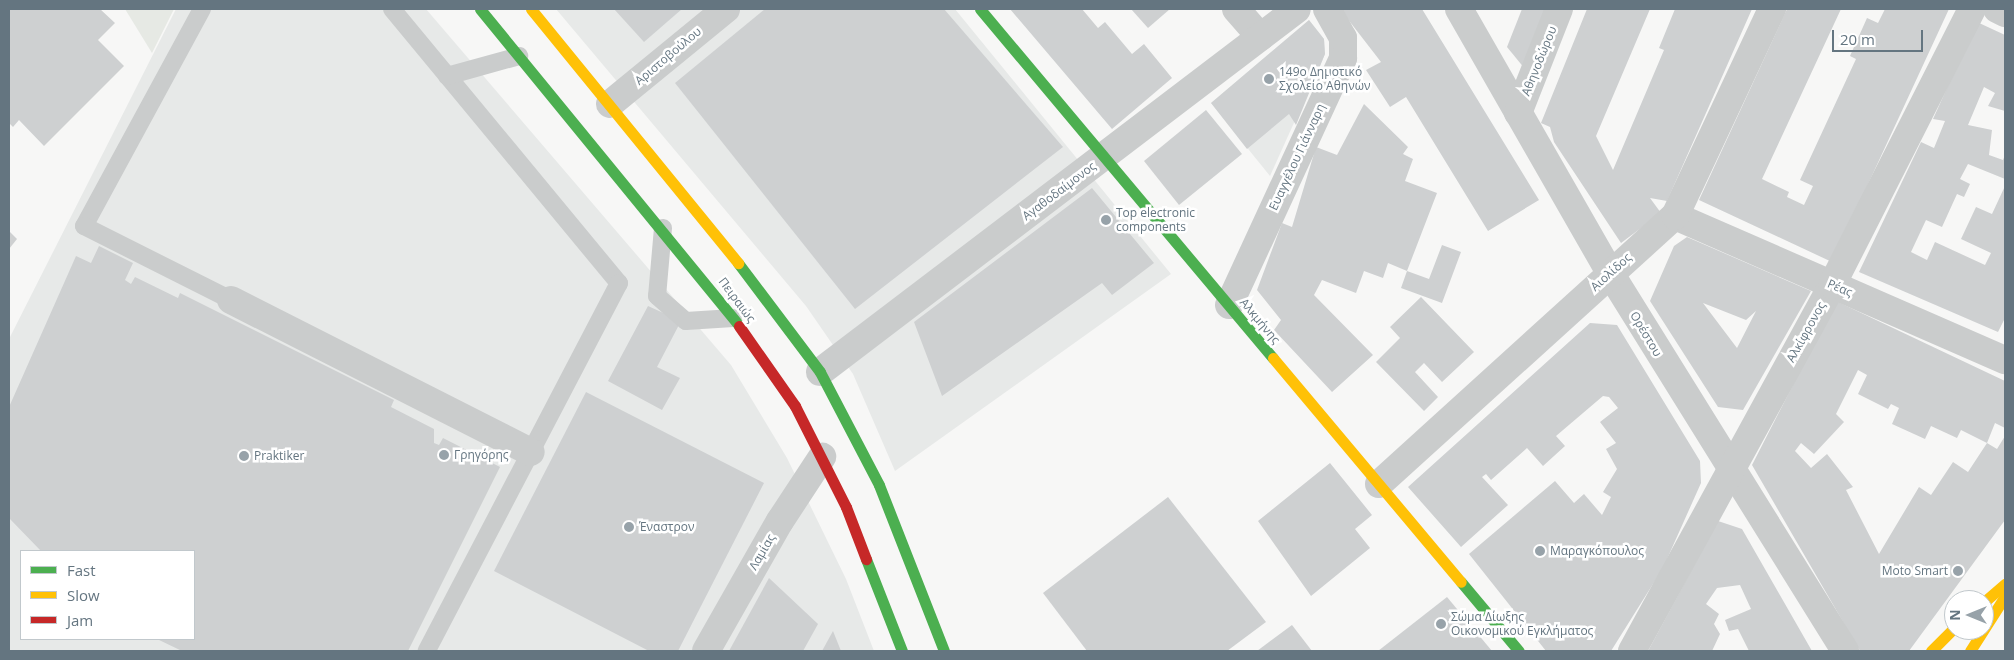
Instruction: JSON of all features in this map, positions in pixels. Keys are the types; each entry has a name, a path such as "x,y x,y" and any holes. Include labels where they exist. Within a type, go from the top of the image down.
{"main road":[{"name":"Πειραιώς","path":"480,9 662,228 733,318 795,406 822,456 902,651"},
{"name":"Πειραιώς","path":"531,9 754,280 820,372 879,485 944,651"},
{"name":"Αλκμήνης","path":"980,9 1519,651"},
{"path":"1994,593 2005,584"},
{"path":"1970,651 2005,596"},
{"path":"1931,651 1944,638"}],"street":[{"name":"Αριστοβούλου","path":"610,104 726,9"},
{"path":"1236,9 1260,37"},
{"name":"Αγαθοδαίμονος","path":"820,372 1297,9"},
{"name":"Ευαγγέλου Γιάνναρη","path":"1229,305 1343,58 1343,38 1327,9"},
{"name":"Ορέστου","path":"1459,9 1610,272 1730,472 1845,651"},
{"name":"Αθηνοδώρου","path":"1518,113 1560,9"},
{"name":"Αιολίδος","path":"1379,484 1610,272 1675,216 1772,9"},
{"name":"Αλκίφρονος","path":"1632,651 1832,284 1972,9"},
{"path":"1997,9 2005,13"},
{"name":"Ρέας","path":"1675,216 1832,284 2004,355"},
{"path":"231,300 531,452"},
{"name":"Λαμίας","path":"706,651 780,521 822,456"}],"lane":[{"path":"202,9 84,226 231,300"},
{"path":"392,9 619,283 427,651"},
{"path":"447,76 519,56"},
{"path":"662,228 657,296 686,321 733,318"}],"shaded area":[{"path":"125,9 174,9 152,53"},
{"path":"176,9 426,9 731,365 787,458 846,579 874,651 9,651 9,339"},
{"path":"556,9 955,9 1171,274 895,471 853,374 806,306"},
{"path":"1309,20 1324,39 1325,54 1270,176 1211,103"}],"building":[{"path":"9,9 100,9 115,23 98,40 124,66 44,146 19,120 13,127 9,123"},
{"path":"614,9 682,9 644,42"},
{"path":"765,9 944,9 1063,147 855,309 675,83"},
{"path":"1010,9 1082,9 1098,28 1105,22 1132,54 1144,44 1172,78 1112,129"},
{"path":"1131,9 1170,9 1148,28"},
{"path":"1340,9 1422,9 1539,200 1488,231 1406,97 1390,107 1366,70 1381,62"},
{"path":"1522,9 1549,9 1525,69 1507,47"},
{"path":"1587,9 1650,9 1596,136 1613,170 1664,50 1659,48 1675,9 1752,9 1667,201 1650,198 1661,213 1621,243 1554,142 1550,127 1541,123"},
{"path":"1787,9 1841,9 1762,179 1789,192 1787,197 1804,205 1813,186 1800,180 1856,59 1850,56 1867,18 1878,23 1885,9 1949,9 1832,262 1699,200"},
{"path":"1309,20 1324,39 1325,54 1296,125 1289,114 1247,149 1211,103"},
{"path":"1977,22 2005,35 2005,111 1988,106 1995,93 1984,87 1968,125 1992,130 1989,155 2003,160 2005,155 2005,179 1968,164 1960,179 1970,184 1964,197 1957,194 1942,227 1926,220 1911,252 1927,260 1935,242 1985,265 1991,253 1961,239 1976,207 1992,214 2005,186 2005,318 1998,332 1859,272 1921,142 1934,148 1945,121 1933,119"},
{"path":"1364,104 1408,147 1403,154 1413,159 1405,181 1437,193 1407,271 1388,263 1383,278 1364,271 1356,293 1322,280 1314,295 1373,355 1332,392 1274,330 1281,320 1257,290 1282,223 1292,227 1316,147 1337,155"},
{"path":"1206,110 1242,154 1179,205 1144,161"},
{"path":"1092,188 1154,263 1112,295 1102,283 942,396 914,322"},
{"path":"9,231 17,239 9,249"},
{"path":"1687,237 1811,291 1743,410 1718,407 1650,301 1674,246","holes":["1703,303 1746,320 1756,311 1737,348"]},
{"path":"1442,245 1461,252 1442,303 1401,288 1407,271 1429,279"},
{"name":"Praktiker","path":"99,246 133,263 125,280 131,284 135,277 178,298 180,293 394,400 391,407 434,429 434,443 439,445 443,438 500,467 408,651 182,651 159,640 195,640 195,550 40,550 9,518 9,407 76,256 91,263"},
{"path":"1421,297 1474,352 1442,382 1424,363 1415,372 1438,397 1424,411 1376,362 1400,338 1390,327"},
{"path":"1836,301 2005,381 2005,428 1995,423 1987,443 1997,449 2005,436 2005,520 1954,590 1944,590 1944,603 1909,651 1860,651 1752,465","holes":["1858,370 1867,375 1858,394 1888,409 1891,404 1899,408 1892,424 1925,439 1931,426 1957,438 1961,430 1987,443 1968,472 1953,462 1931,495 1919,487 1879,554 1846,490 1853,487 1827,454 1811,468 1795,451 1801,443 1814,454 1844,422 1836,414"]},
{"path":"648,306 681,321 657,367 680,378 662,410 608,381"},
{"path":"1590,323 1617,325 1700,461 1701,483 1663,568 1611,651 1546,651 1469,554 1555,481 1574,503 1584,494 1602,515 1611,497 1603,492 1617,469 1606,449 1616,443 1600,422 1618,408 1609,397 1603,396 1556,436 1565,446 1543,466 1527,448 1491,480 1486,474 1482,477 1508,505 1461,547 1408,487"},
{"name":"Έναστρον","path":"586,392 764,483 678,651 649,651 494,571"},
{"path":"1330,463 1372,515 1355,529 1370,548 1311,596 1258,521"},
{"path":"1168,497 1266,622 1227,651 1087,651 1043,593"},
{"path":"1718,521 1742,529 1812,651 1749,651 1738,629 1729,631 1725,620 1751,609 1740,585 1717,588 1706,604 1719,614 1714,624 1720,634 1712,651 1648,651"},
{"path":"769,578 818,624 803,651 729,651"},
{"name":"Σώμα Δίωξης Οικονομικού Εγκλήματος","path":"1447,597 1492,651 1378,651"},
{"path":"1292,625 1312,651 1257,651"},
{"path":"833,631 841,651 822,651"}],"traffic: fast":[{"path":"480,9 739,326"},
{"path":"980,9 1273,358"},
{"path":"738,263 820,372 879,485 944,651"},
{"path":"866,559 902,651"},
{"path":"1461,582 1519,651"}],"traffic: slow":[{"path":"531,9 738,263"},
{"path":"1273,358 1461,582"},
{"path":"1994,593 2005,584"},
{"path":"1970,651 2005,596"},
{"path":"1931,651 1944,638"}],"traffic: jam":[{"path":"739,326 795,406 846,507 866,559"}],"place":[{"name":"149ο Δημοτικό Σχολείο Αθηνών","path":"1269,79"},
{"name":"Top electronic components","path":"1106,220"},
{"name":"Γρηγόρης","path":"444,455"},
{"name":"Praktiker","path":"244,456"},
{"name":"Έναστρον","path":"629,527"},
{"name":"Μαραγκόπουλος","path":"1540,551"},
{"name":"Moto Smart","path":"1958,571"},
{"name":"Σώμα Δίωξης Οικονομικού Εγκλήματος","path":"1441,624"}]}
